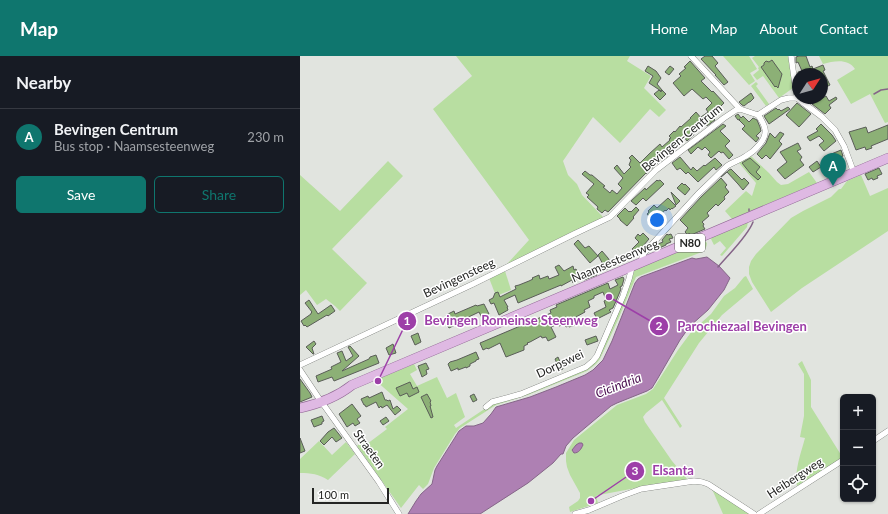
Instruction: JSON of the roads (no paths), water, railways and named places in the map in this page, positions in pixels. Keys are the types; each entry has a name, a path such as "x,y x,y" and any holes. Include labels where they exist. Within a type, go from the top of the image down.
{"main road":[{"name":"Naamsesteenweg","path":"300,408 320,399 338,394 352,386 888,158"}],"street":[{"name":"Bevingen-Centrum","path":"692,56 740,109 758,115"},
{"path":"791,56 793,68"},
{"path":"643,262 642,258 644,253 698,194 727,166 748,155 762,142 766,129 758,115 781,100 792,98"},
{"path":"806,104 835,130 844,146 854,173"},
{"name":"Bevingen-Centrum","path":"605,220 613,215 656,170 724,118 740,109"},
{"name":"Bevingensteeg","path":"300,365 605,220"},
{"name":"Dorpswei","path":"486,407 492,402 521,394 575,372 586,367 593,361 597,356 623,296 632,267"},
{"name":"Straeten","path":"300,370 379,482 399,514"},
{"path":"876,439 888,431"},
{"name":"Heibergweg","path":"759,514 840,462"},
{"path":"574,514 589,510 641,489 694,481 708,484 754,514"}],"water":[{"path":"707,257 719,266 730,278 724,290 708,310 690,326 680,340 652,388 611,406 573,438 566,446 563,454 561,454 553,463 528,483 480,514 408,514 421,494 432,484 437,466 459,431 466,426 474,426 483,423 496,407 530,397 585,375 593,370 603,360 638,279 692,258 696,259"},
{"path":"579,443 582,443 583,445 581,449 579,452 574,453 572,450"}],"waterway":[{"name":"Cicindria","path":"874,94 881,90 888,89"},
{"name":"Cicindria","path":"718,267 742,239 753,222"}],"place":[{"name":"Bevingen Centrum","path":"833,186"},
{"name":"Parochiezaal Bevingen","path":"609,297"},
{"name":"Bevingen Romeinse Steenweg","path":"378,381"},
{"name":"Elsanta","path":"591,501"}]}
